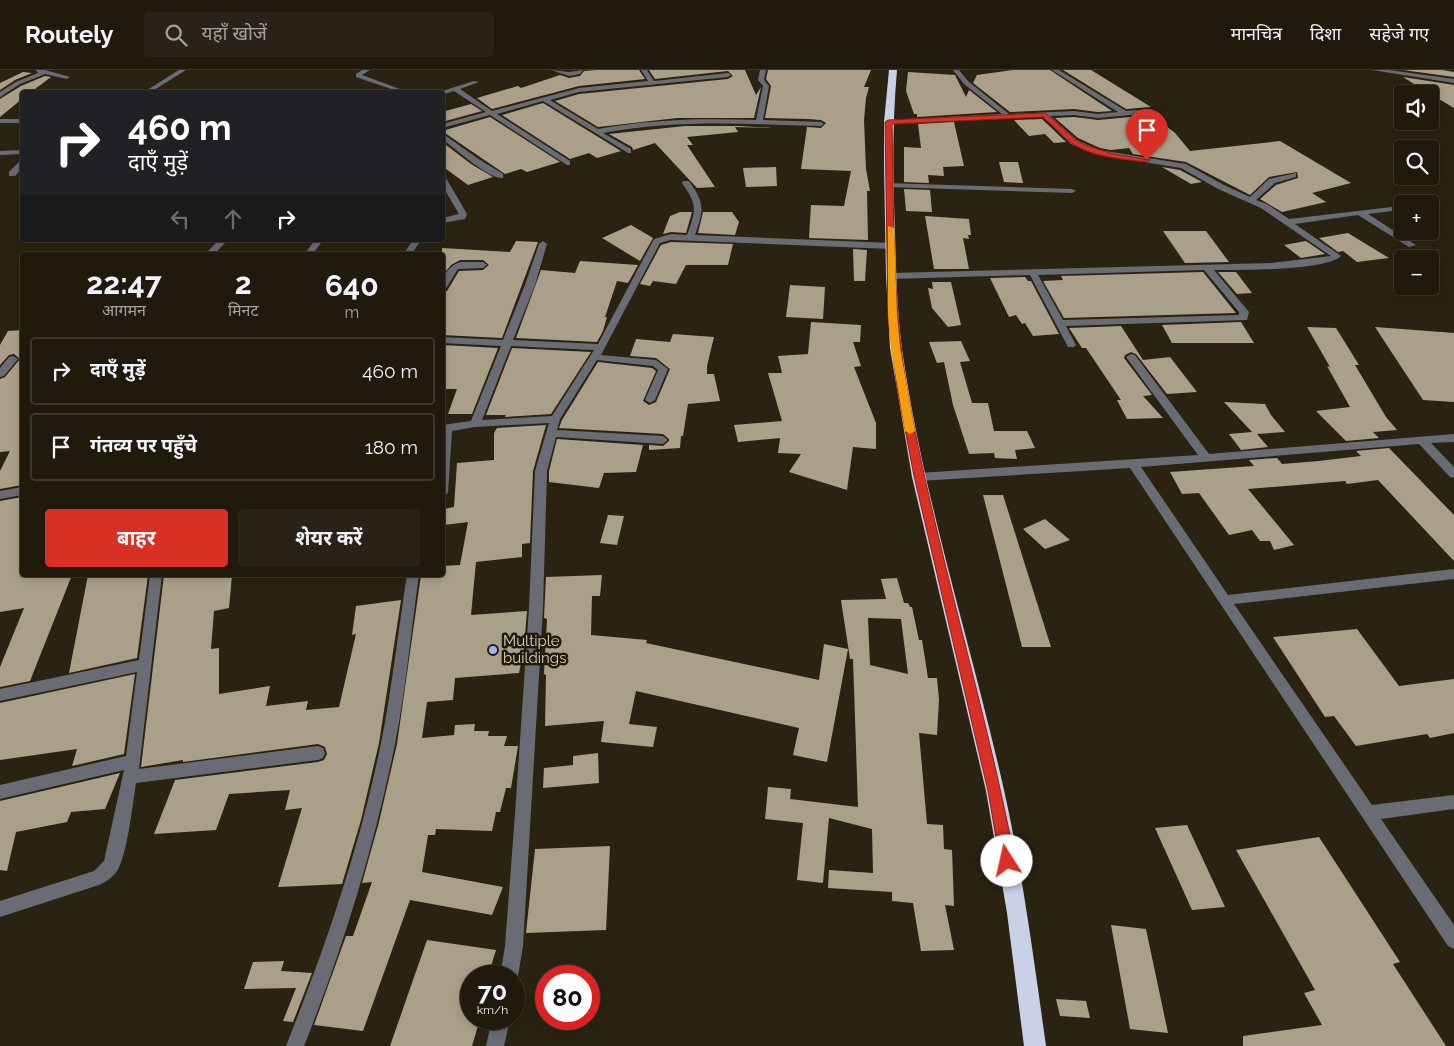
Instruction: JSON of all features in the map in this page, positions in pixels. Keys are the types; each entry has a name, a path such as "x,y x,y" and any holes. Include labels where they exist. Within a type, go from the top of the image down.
{"highway":[{"path":"893,70 888,122 891,276 896,348 919,476 995,791 1017,913 1035,1046"}],"street":[{"path":"35,70 67,77"},
{"path":"149,90 183,70"},
{"path":"367,70 358,76 399,90"},
{"path":"554,70 569,74 578,73 580,70"},
{"path":"644,70 652,82"},
{"path":"760,123 766,86 761,80 763,70"},
{"path":"956,70 964,81 999,106 1008,117"},
{"path":"1055,70 1126,114"},
{"path":"1375,70 1454,81"},
{"path":"0,96 18,83 44,72"},
{"path":"445,125 579,90 728,74"},
{"path":"445,92 476,82"},
{"path":"454,89 567,163"},
{"path":"544,98 628,151"},
{"path":"888,122 1074,113 1098,116 1151,111"},
{"path":"891,276 1271,266 1335,258 1337,256 1334,252 1252,199 1221,187 1175,164 1112,156 1083,147 1074,142 1045,115"},
{"path":"0,121 20,121"},
{"path":"596,132 639,124 821,124"},
{"path":"445,138 474,160 500,176"},
{"path":"0,154 20,152"},
{"path":"12,174 20,166"},
{"path":"1252,199 1272,181 1293,175"},
{"path":"686,182 700,206 690,238"},
{"path":"445,183 463,214 458,219 445,221"},
{"path":"889,185 1072,191"},
{"path":"1288,222 1389,209"},
{"path":"1360,213 1412,246"},
{"path":"510,965 514,946 536,608 541,471 555,419 597,352 656,241 671,237 891,246"},
{"path":"211,252 222,242"},
{"path":"475,424 530,285 543,244"},
{"path":"445,283 454,267 482,265"},
{"path":"1060,323 1244,318 1244,312 1207,268"},
{"path":"1032,272 1071,345"},
{"path":"445,340 507,342 597,352 656,363 663,369 650,400"},
{"path":"1131,357 1206,458"},
{"path":"0,374 13,359"},
{"path":"445,429 475,424 555,419"},
{"path":"550,433 603,438 663,440"},
{"path":"919,476 1133,464 1454,438"},
{"path":"1421,440 1454,474"},
{"path":"1133,464 1454,940"},
{"path":"0,495 20,491"},
{"path":"1225,600 1454,574"},
{"path":"0,909 99,877 111,866 133,761 156,577"},
{"path":"295,1046 324,973 361,857 388,743 414,577"},
{"path":"0,695 146,664"},
{"path":"130,777 318,753"},
{"path":"0,792 133,761"},
{"path":"1368,813 1454,802"},
{"path":"495,1046 499,1030"}],"building":[{"path":"639,70 645,79 579,86 492,109 477,98 518,86 521,88 560,75 569,78 580,76 584,71"},
{"path":"649,70 745,70 756,95 761,87 754,118 677,118 598,127 555,101 579,94 728,79 733,76 728,71 655,79"},
{"path":"768,70 871,70 864,87 869,87 864,120 866,169 870,191 867,191 868,240 809,238 811,205 844,206 851,171 801,169 807,127 821,128 826,123 821,120 765,118 771,86 766,79"},
{"path":"1013,70 1050,70 1112,111 1098,112 1074,109 1010,112 973,83 977,75"},
{"path":"1063,70 1091,70 1151,107 1126,109"},
{"path":"1403,70 1442,70 1454,72 1454,77"},
{"path":"23,72 32,73 15,80 0,90 0,83"},
{"path":"908,72 955,75 966,97 969,90 997,112 917,117 917,114 914,114 906,91"},
{"path":"45,76 51,77 34,90 20,90 20,101 0,117 0,99 21,86"},
{"path":"1403,77 1454,85 1454,108 1439,99 1439,85 1416,85"},
{"path":"543,103 621,151 597,158 589,153 570,159 502,115"},
{"path":"471,104 482,111 445,121 445,111"},
{"path":"1152,115 1175,133 1190,151 1280,141 1351,183 1312,193 1326,202 1282,212 1260,199 1276,185 1298,178 1297,172 1269,177 1250,195 1186,162 1133,154 1129,148 1111,150 1100,148 1078,138 1055,118 1074,117 1098,120"},
{"path":"490,117 560,162 527,172 521,169 505,174 445,133 445,130"},
{"path":"1042,119 1066,142 1054,143 1045,134 1029,136 1014,120"},
{"path":"954,122 964,166 943,167 944,176 928,175 929,183 904,182 904,147 921,148 918,124"},
{"path":"685,126 739,126 774,128 735,127 738,132 687,137 693,145 687,145 715,187 697,188 655,143 633,150 632,147 609,134"},
{"path":"445,144 471,164 493,177 468,185 445,168"},
{"path":"999,162 1018,162 1023,183 1004,182"},
{"path":"776,167 777,186 746,187 743,168"},
{"path":"1162,167 1180,170 1202,182 1191,184"},
{"path":"904,189 930,190 932,212 906,211"},
{"path":"680,212 692,212 686,233 671,232 663,234 670,216"},
{"path":"703,212 732,212 739,222 735,235 698,233"},
{"path":"925,216 969,219 971,235 968,235 969,239 963,238 969,269 934,269"},
{"path":"631,225 653,238 640,261 602,238"},
{"path":"1163,231 1206,231 1229,262 1185,263"},
{"path":"1348,233 1389,258 1357,262 1343,251 1338,252 1319,238"},
{"path":"516,241 538,242 502,338 445,335 445,292 459,271 483,270 489,265 483,260 460,260 451,265 445,272 445,252 442,252 442,248 510,252"},
{"path":"1306,241 1325,254 1301,258 1284,245"},
{"path":"671,242 733,244 728,265 686,265 676,284 653,281 650,286 640,284 661,245"},
{"path":"853,249 867,250 865,281 854,281"},
{"path":"580,261 638,265 628,283 617,281 605,317 607,317 603,331 597,342 516,338 541,270 575,273"},
{"path":"1203,272 1236,313 1064,318 1043,281 1063,280 1061,276"},
{"path":"1218,272 1236,272 1252,293 1237,294"},
{"path":"1025,277 1028,281 1031,281 1059,334 1033,336 1025,323 1022,324 1016,315 1009,317 990,278"},
{"path":"932,282 951,282 961,325 948,327 932,308 928,288 933,289"},
{"path":"790,285 825,287 823,319 786,317"},
{"path":"811,322 861,325 860,342 853,342 861,366 854,367 876,423 876,449 853,447 847,490 789,472 801,454 778,453 780,438 738,442 734,425 782,421 768,373 782,373 778,356 808,354"},
{"path":"1241,322 1254,343 1172,343 1162,325"},
{"path":"1121,326 1143,360 1170,357 1197,392 1167,394 1136,354 1131,352 1125,355 1124,358 1152,395 1143,396 1163,418 1127,419 1117,400 1121,400 1086,348 1082,348 1069,328"},
{"path":"1307,327 1336,328 1359,365 1355,365 1386,417 1397,430 1373,432 1379,438 1346,441 1316,411 1350,407"},
{"path":"1375,327 1454,333 1454,402 1423,400"},
{"path":"20,330 20,359 14,354 9,355 0,365 0,345 8,331"},
{"path":"673,334 714,337 707,374 714,374 720,401 688,404 680,448 649,450 649,445 663,446 669,441 663,434 559,428 598,362 652,368 656,371 643,401 649,405 656,402 670,369 656,358 630,356 636,339 670,342"},
{"path":"961,341 970,361 960,362 972,403 988,403 994,431 1027,431 1035,448 1015,450 1017,459 995,458 994,453 969,454 953,405 944,362 937,363 929,342"},
{"path":"445,345 498,348 472,414 448,414 457,389 445,389"},
{"path":"512,348 591,352 551,414 505,417 506,415 486,415"},
{"path":"20,359 20,485 0,489 0,471 10,451 0,452 0,379 5,377"},
{"path":"1224,402 1265,404 1271,415 1285,432 1257,434 1268,447 1241,450 1229,434 1252,432"},
{"path":"546,425 533,471 530,543 522,544 522,557 476,562 471,615 527,611 524,648 519,673 455,678 453,700 427,702 422,738 454,735 455,725 475,724 474,731 489,731 488,736 507,736 504,746 518,746 511,788 506,788 500,812 496,812 492,831 436,829 435,835 428,835 422,872 503,887 492,915 410,900 363,1031 314,1025 346,936 353,936 372,882 362,883 379,822 397,744 421,577 445,577 445,566 460,565 468,522 445,525 445,509 454,507 457,463 494,460 494,433 497,428"},
{"path":"557,439 643,445 636,472 604,473 599,488 549,482 549,471"},
{"path":"1389,448 1454,515 1454,561 1378,480 1347,484 1345,481 1248,489 1294,545 1274,550 1270,541 1260,541 1252,530 1229,535 1199,493 1182,494 1170,472 1254,466 1249,460 1277,458 1282,464 1319,461 1361,456 1356,451"},
{"path":"983,495 1003,495 1051,647 1022,647"},
{"path":"20,497 20,577 71,577 30,681 0,687 0,667 24,608 0,612 0,501"},
{"path":"608,515 624,516 617,545 600,543"},
{"path":"1045,519 1070,540 1045,549 1023,529"},
{"path":"602,575 600,596 592,596 591,635 647,640 646,643 819,680 824,644 848,649 827,762 793,755 799,728 636,691 629,724 657,727 653,747 601,742 604,721 545,726 546,675 544,674 547,619 544,618 546,577"},
{"path":"88,577 148,577 137,658 69,673"},
{"path":"164,577 232,577 229,608 214,611 211,649 219,648 219,694 270,686 266,706 308,701 306,710 339,707 356,634 352,635 356,606 401,600 379,743 361,820 342,884 278,887 302,808 285,810 290,790 229,794 216,830 154,834 175,780 318,762 324,760 327,754 325,747 318,744 183,762 183,760 141,767"},
{"path":"897,578 904,603 908,603 912,607 919,640 922,640 928,678 937,678 939,700 937,735 919,733 927,824 943,825 944,849 952,850 954,906 945,905 954,950 921,951 913,903 892,901 892,892 828,888 829,870 873,873 872,829 829,818 823,883 797,880 803,823 765,819 768,787 791,789 790,799 858,807 853,659 850,659 841,600 886,599 881,579","holes":["868,618 901,619 908,674 870,665"]},
{"path":"1357,629 1399,686 1454,679 1454,733 1430,738 1427,734 1356,746 1334,716 1325,717 1273,637"},
{"path":"135,674 124,754 72,766 77,749 0,760 0,703"},
{"path":"598,753 599,783 543,788 544,768 573,765 573,756"},
{"path":"120,773 105,809 71,812 67,822 16,832 7,871 0,870 0,801"},
{"path":"1187,825 1225,907 1192,910 1155,828"},
{"path":"1319,837 1400,962 1393,964 1446,1046 1243,1046 1243,1036 1322,1025 1304,993 1315,990 1236,850"},
{"path":"610,846 606,930 526,933 535,849"},
{"path":"1111,925 1146,929 1168,1033 1130,1029"},
{"path":"427,940 496,950 491,965 460,965 460,1030 477,1030 472,1046 390,1046"},
{"path":"284,961 281,971 312,973 293,1022 283,1021 296,988 244,989 253,962"},
{"path":"1056,999 1086,1001 1090,1018 1060,1016"}],"slow traffic":[{"path":"890,228 896,348 910,431"}],"place":[{"name":"Multiple buildings","path":"493,650"}],"route":[{"path":"1007,861 995,791 919,476 902,387 893,315 888,122 1045,115 1074,142 1083,147 1112,156 1147,160"}]}
